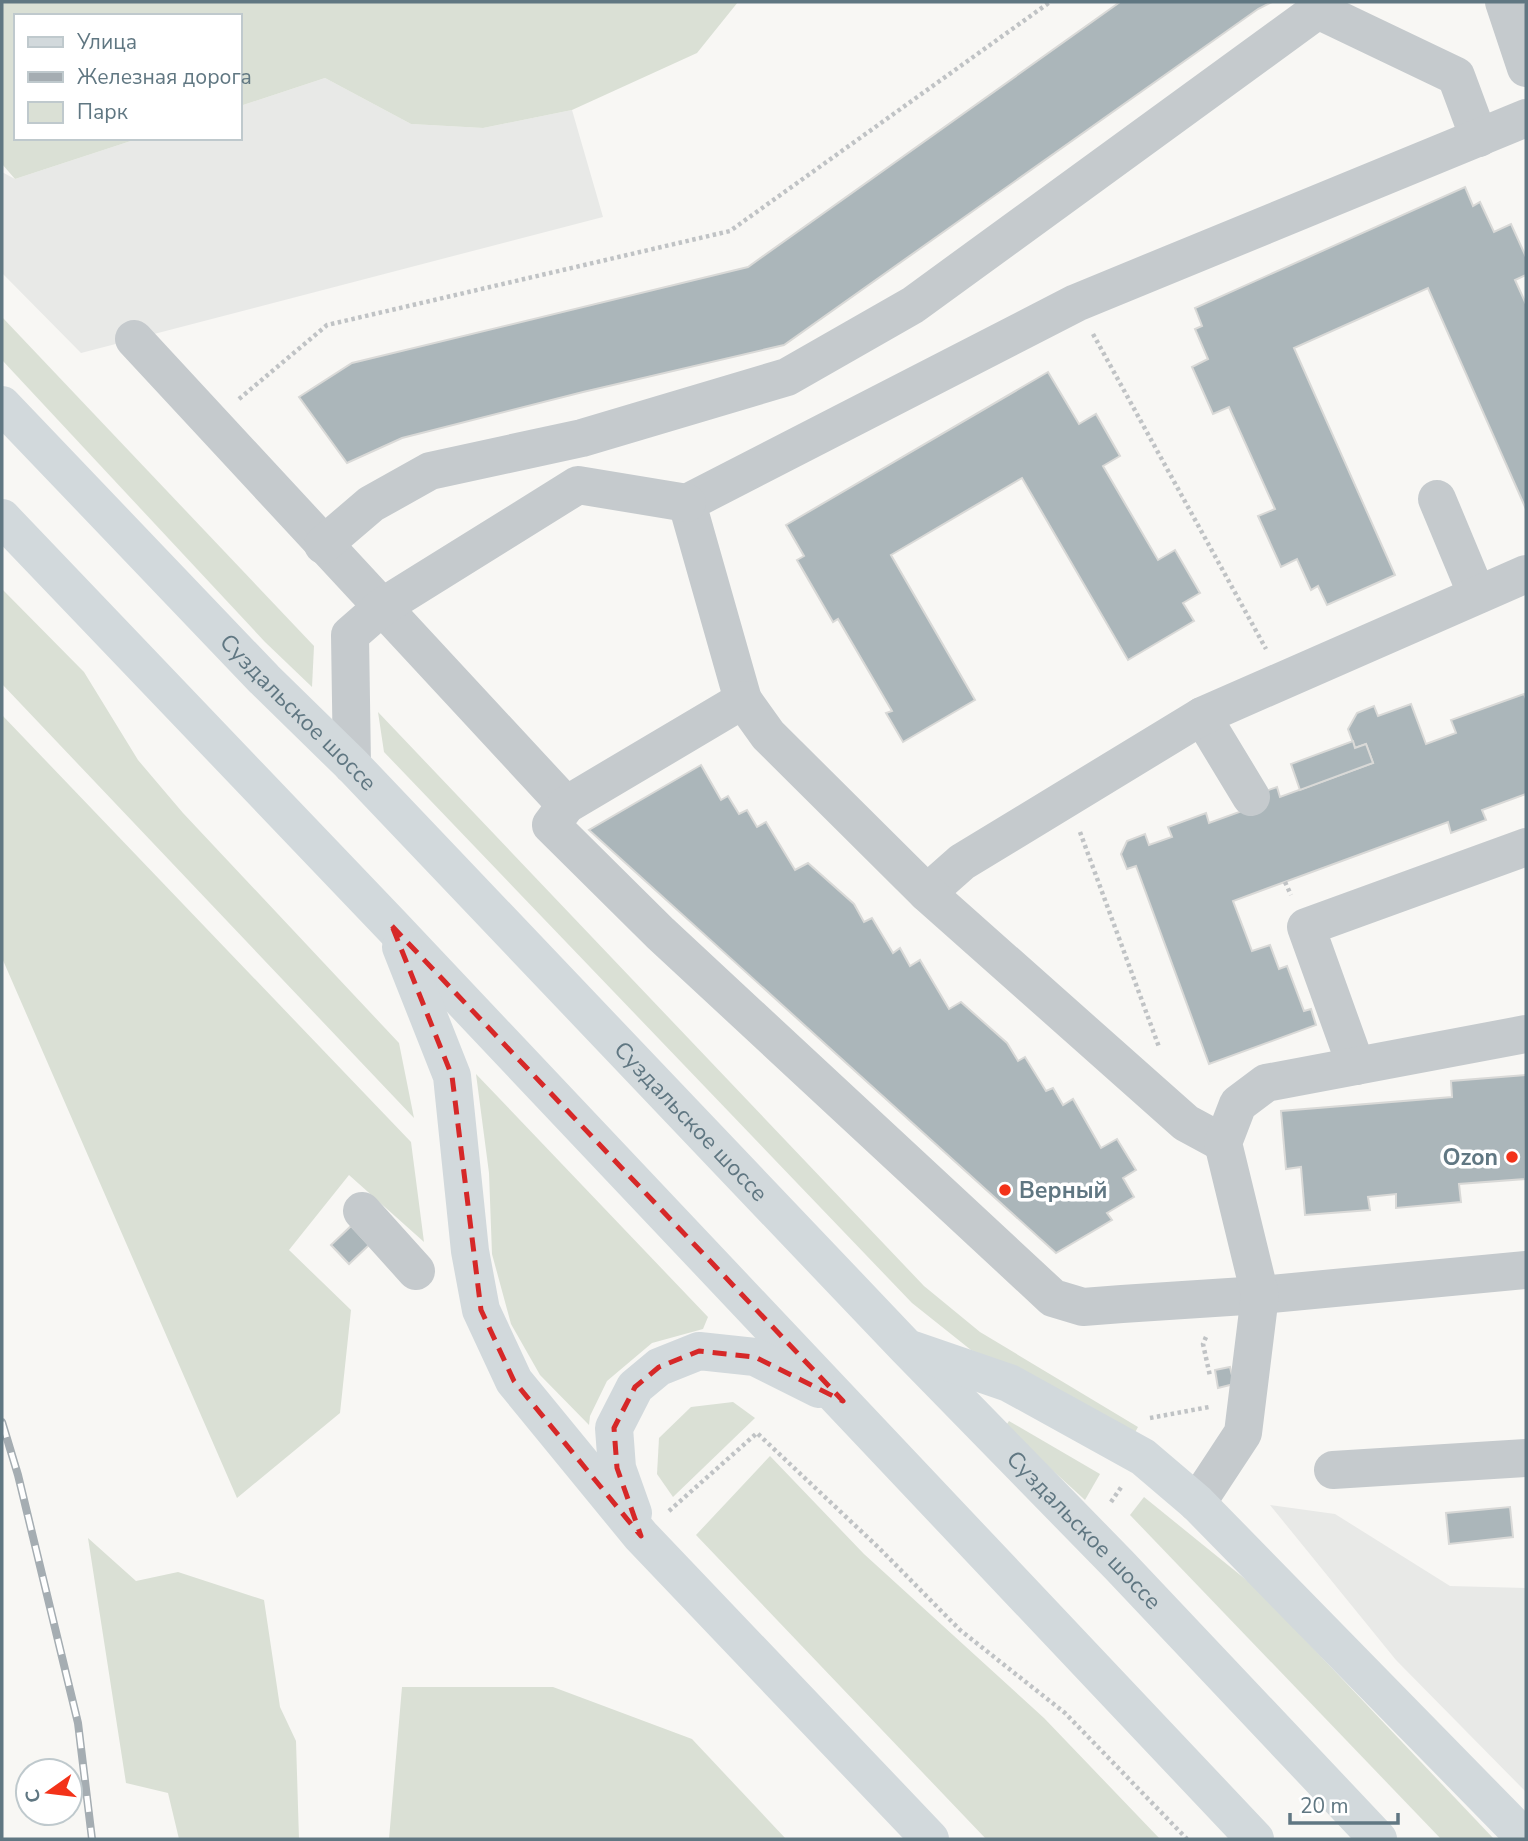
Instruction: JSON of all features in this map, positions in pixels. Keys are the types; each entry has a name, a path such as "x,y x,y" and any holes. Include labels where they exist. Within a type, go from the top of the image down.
{"main road":[{"name":"Суздальское шоссе","path":"2,405 264,679 352,765 1378,1839"},
{"path":"2,518 843,1401 895,1460 1255,1839"},
{"path":"392,926 452,1076 470,1251 481,1310 514,1381 641,1536 930,1839"},
{"path":"906,1347 1009,1383 1143,1457 1197,1503 1526,1839"},
{"path":"641,1536 617,1468 614,1429 635,1388 659,1367 699,1351 755,1357 843,1401"}],"lane":[{"path":"1504,2 1526,68"},
{"path":"323,545 372,505 430,471 582,438 787,377 914,305 1318,10 1456,76 1479,138"},
{"path":"352,765 350,635 382,607 578,485 687,503 1076,303 1526,118"},
{"path":"134,339 566,805"},
{"path":"1437,499 1477,595"},
{"path":"687,503 743,700 768,735 927,893 1186,1123 1223,1143"},
{"path":"927,893 962,862 1202,716 1526,574"},
{"path":"743,700 566,805 551,825 670,943 1053,1298 1083,1307 1260,1295 1526,1269"},
{"path":"1202,716 1251,797"},
{"path":"1356,1066 1307,927 1526,847"},
{"path":"1197,1503 1243,1433 1260,1295 1223,1143 1238,1104 1266,1083 1526,1034"},
{"path":"362,1211 416,1271"},
{"path":"1333,1469 1526,1458"}],"path":[{"path":"211,422 327,325 730,231 1050,2"},
{"path":"1076,303 1283,680"},
{"path":"1068,798 1162,1058"},
{"path":"1211,1381 1203,1344 1222,1298"},
{"path":"1108,1507 1143,1457 1150,1417 1215,1406"},
{"path":"641,1536 757,1433 879,1548 960,1630 1065,1713 1187,1839"}],"highlighted area":[{"path":"392,926 843,1401 755,1357 699,1351 659,1367 635,1387 614,1428 617,1468 641,1536 514,1381 481,1310 452,1076"}],"shaded area":[{"path":"325,78 411,124 483,128 572,110 603,217 81,353 2,273 2,172 15,179 134,140 242,140 242,105"},
{"path":"1270,1505 1335,1514 1450,1586 1526,1588 1526,1792 1396,1660"}],"green space":[{"path":"2,2 738,2 697,53 572,110 483,128 411,124 325,78 242,105 242,14 14,14 14,140 134,140 15,179 2,164"},
{"path":"2,317 314,646 312,687 265,642 2,360"},
{"path":"2,589 84,672 138,760 183,813 399,1043 414,1118 2,684"},
{"path":"378,712 924,1286 980,1332 1138,1427 1131,1440 971,1350 912,1303 384,752"},
{"path":"2,715 411,1142 424,1242 349,1175 289,1250 351,1310 340,1413 237,1498 2,958"},
{"path":"476,1074 708,1317 703,1329 652,1343 607,1381 590,1416 589,1425 540,1375 511,1324 492,1254 489,1173"},
{"path":"733,1402 755,1418 673,1497 657,1474 659,1438 691,1407"},
{"path":"1009,1421 1100,1474 1085,1500 1005,1427"},
{"path":"770,1456 864,1554 1044,1718 1160,1839 986,1839 696,1535"},
{"path":"1144,1497 1255,1587 1494,1839 1441,1839 1130,1515"},
{"path":"88,1538 136,1581 178,1572 264,1600 280,1707 296,1741 299,1839 179,1839 168,1793 126,1783"},
{"path":"402,1687 553,1687 692,1739 786,1839 389,1839"}],"building":[{"path":"1120,2 1272,2 1258,9 784,345 402,438 347,463 299,397 352,363 748,267"},
{"path":"1465,187 1473,206 1480,202 1494,232 1511,224 1526,257 1526,275 1515,280 1526,304 1526,509 1428,288 1294,348 1395,575 1327,605 1318,586 1311,590 1297,559 1281,567 1258,516 1275,509 1229,407 1213,414 1192,367 1208,359 1195,329 1202,326 1195,308"},
{"path":"1048,372 1079,424 1096,414 1120,456 1103,466 1158,560 1175,550 1200,593 1183,603 1194,621 1128,660 1022,478 891,555 975,700 903,742 886,713 892,711 838,619 833,622 797,560 804,556 786,525"},
{"path":"1524,694 1526,794 1482,810 1486,820 1451,833 1448,822 1233,901 1252,951 1270,945 1279,969 1287,966 1304,1011 1311,1009 1316,1025 1209,1064 1136,866 1127,869 1121,854 1127,841 1145,834 1149,845 1172,837 1168,827 1206,813 1209,823 1245,810 1241,800 1277,787 1280,797 1373,763 1366,744 1355,748 1348,729 1357,713 1374,706 1378,716 1411,704 1426,744 1456,733 1451,720"},
{"path":"1353,741 1355,748 1366,744 1373,763 1300,790 1291,764"},
{"path":"701,765 721,800 728,796 739,814 747,810 757,827 766,822 795,870 808,863 854,904 864,922 872,918 893,953 900,948 910,966 920,960 949,1009 961,1002 1007,1043 1018,1061 1025,1057 1046,1091 1053,1088 1063,1105 1073,1099 1101,1148 1117,1139 1136,1170 1123,1178 1134,1197 1107,1213 1112,1220 1056,1253 589,830"},
{"path":"1526,1075 1525,1179 1459,1184 1461,1202 1396,1208 1396,1194 1368,1197 1370,1210 1305,1215 1301,1167 1286,1169 1281,1111 1452,1097 1451,1081"},
{"path":"351,1226 369,1245 349,1264 331,1245"},
{"path":"1230,1367 1234,1384 1218,1388 1215,1370"},
{"path":"1510,1507 1513,1537 1449,1544 1446,1513"}],"railway":[{"path":"2,1422 18,1475 78,1723 92,1839"}],"place":[{"name":"Ozon","path":"1512,1157"},
{"name":"Верный","path":"1005,1190"}]}
